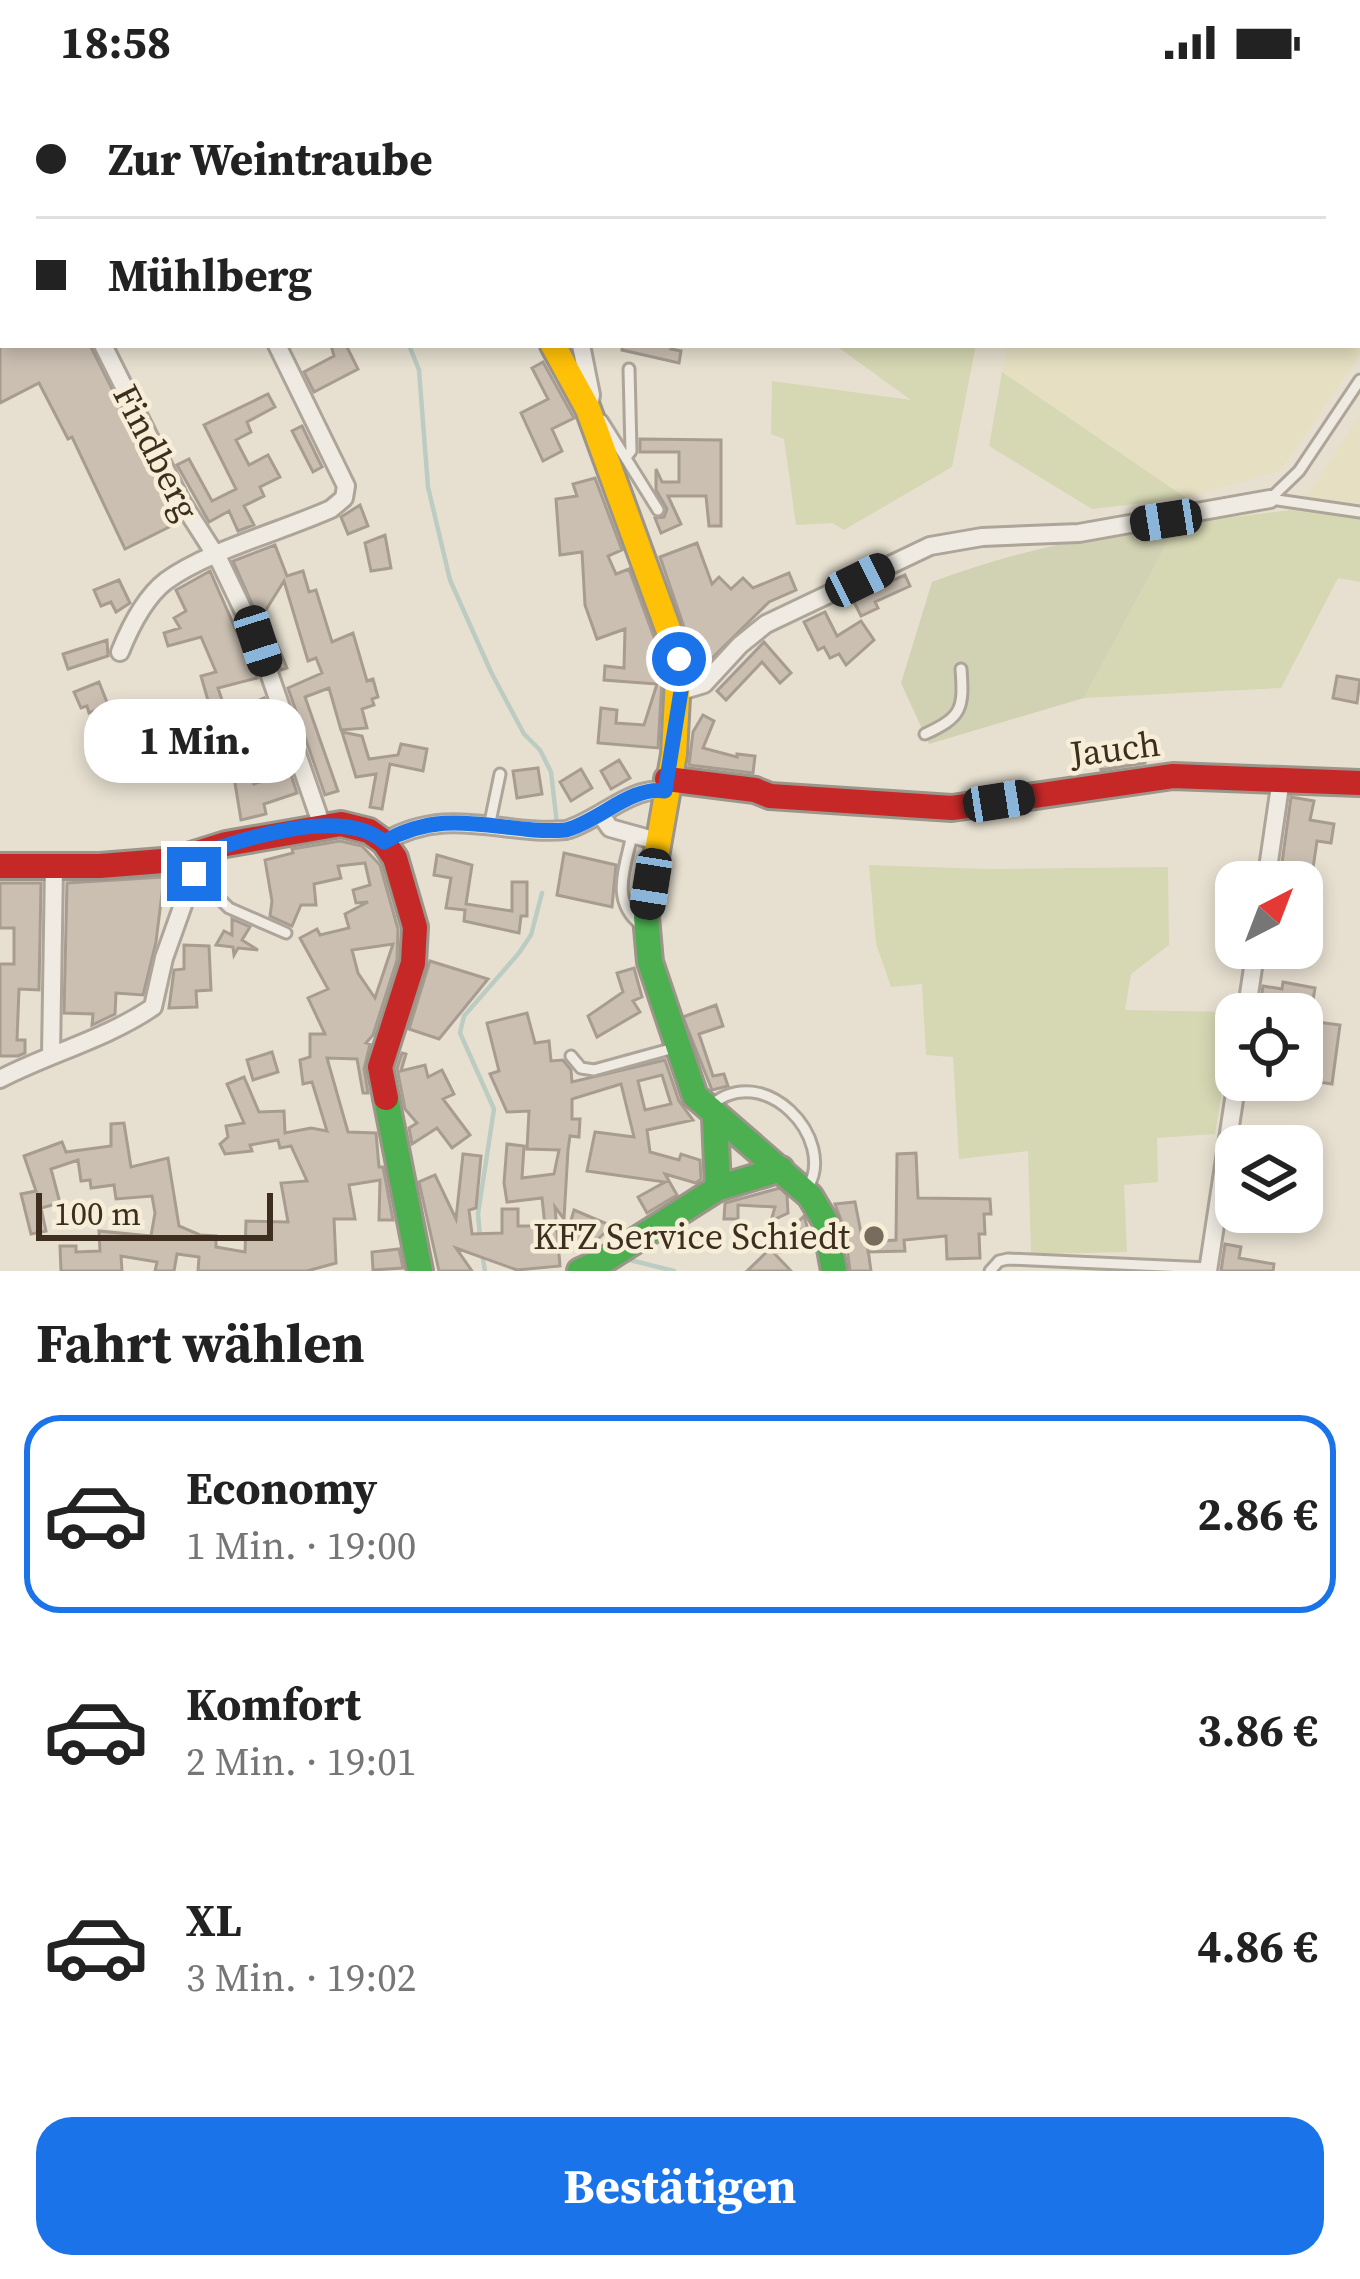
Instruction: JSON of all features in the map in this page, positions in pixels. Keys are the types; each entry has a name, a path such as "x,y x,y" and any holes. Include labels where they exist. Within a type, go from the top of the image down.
{"street":[{"name":"Findberg","path":"104,348 258,641 322,826"},
{"name":"Findberg","path":"215,556 296,524 344,498 346,487 278,348"},
{"path":"555,348 589,409 679,659 681,691 666,785 645,838 645,928 651,968 695,1096 710,1114 804,1191 825,1220 834,1271"},
{"path":"582,348 592,395 589,409"},
{"path":"681,691 704,684 766,625 930,546 982,537 1079,533 1270,500"},
{"path":"120,652 139,614 161,585 215,556"},
{"name":"Jauch","path":"666,785 952,808 1173,776 1360,783"},
{"path":"1269,861 1281,778"},
{"path":"384,842 440,824 490,822 559,831 666,785"},
{"path":"601,815 610,828 645,838"},
{"path":"0,866 194,865 226,844 322,826 358,827 384,842 395,858 415,928 413,963 380,1067 419,1271"},
{"path":"0,1079 153,1007 194,865"},
{"path":"51,1055 54,867"},
{"path":"1209,1269 1234,1101"},
{"path":"710,1114 718,1188"},
{"path":"590,1269 718,1188 782,1169"}],"lane":[{"path":"626,456 631,451 629,369"},
{"path":"1270,500 1299,471 1360,380"},
{"path":"589,409 604,422 658,510"},
{"path":"1270,500 1360,512"},
{"path":"925,734 958,713 963,700 961,669"},
{"path":"490,822 500,774"},
{"path":"194,865 229,908 286,933"},
{"path":"572,1056 581,1068 594,1070 679,1047"},
{"path":"710,1114 723,1096 762,1090 773,1097 809,1135 814,1177 804,1191"},
{"path":"991,1271 1008,1259 1209,1269"}],"shaded area":[{"path":"1006,348 1360,348 1360,355 1280,471 1186,498 1002,372"},
{"path":"1360,415 1360,504 1306,497"}],"green space":[{"path":"839,348 975,348 952,467 844,530 832,523 796,525 784,439 771,434 772,381 911,400"},
{"path":"1002,372 1186,498 1092,509 989,446"},
{"path":"1289,510 1360,519 1360,582 1338,578 1281,688 1084,698 1177,524"},
{"path":"1177,524 1084,698 929,744 901,683 932,582 1053,546"},
{"path":"869,865 1168,867 1169,945 1131,974 1125,1010 1215,1012 1215,1101 1220,1101 1215,1134 1157,1138 1158,1182 1124,1185 1127,1252 1031,1254 1028,1151 959,1159 953,1057 926,1055 922,984 891,987 876,944"}],"building":[{"path":"0,348 92,348 179,522 125,549 72,437 68,439 39,383 0,403"},
{"path":"332,348 348,348 358,369 314,392 304,372 334,356"},
{"path":"671,348 681,351 679,363 622,350"},
{"path":"543,362 574,418 552,429 562,451 543,461 521,413 548,399 532,368"},
{"path":"268,394 275,407 247,422 251,432 236,440 249,465 268,455 280,477 260,487 264,496 244,506 254,525 238,531 229,511 209,522 177,465 189,459 212,501 236,489 204,425"},
{"path":"302,426 322,467 313,472 292,431"},
{"path":"640,439 721,440 721,526 709,526 706,496 668,496 681,524 661,533 655,518 664,517 667,509 656,490 656,469 662,482 679,482 679,452 640,452"},
{"path":"595,478 622,550 608,556 616,574 629,569 663,662 658,748 598,743 601,708 617,710 616,723 644,725 657,684 604,680 605,666 624,668 625,629 597,639 585,605 582,552 560,555 556,499 577,496 573,484"},
{"path":"360,505 368,526 348,534 341,517"},
{"path":"385,535 391,568 371,571 365,543"},
{"path":"697,543 712,584 719,577 731,589 743,578 753,588 789,573 796,590 769,602 702,668 660,557"},
{"path":"275,545 287,576 303,571 309,592 316,590 332,642 353,633 367,681 373,679 378,697 372,699 374,705 362,709 367,728 341,730 329,688 305,697 338,791 325,795 288,688 322,673 316,658 308,661 284,581 264,613 287,668 281,670 233,561"},
{"path":"210,571 257,678 218,688 222,700 209,704 201,676 216,672 201,637 168,646 164,633 180,628 174,618 186,611 176,590"},
{"path":"905,575 910,586 875,602 878,608 861,616 852,598"},
{"path":"119,580 130,603 116,612 111,602 101,606 94,590"},
{"path":"825,612 837,636 861,621 874,640 846,665 839,654 830,658 824,647 818,650 804,622"},
{"path":"107,640 108,656 68,669 63,654"},
{"path":"764,642 791,673 780,683 762,662 726,700 717,691"},
{"path":"1337,676 1360,680 1357,703 1333,698"},
{"path":"99,682 108,705 89,713 87,706 81,708 74,692"},
{"path":"264,698 276,731 253,737 241,708"},
{"path":"703,715 714,721 703,748 737,757 755,756 753,773 689,765 693,732"},
{"path":"247,732 254,784 290,772 297,793 264,804 266,814 241,820 227,734"},
{"path":"342,732 362,736 369,759 398,755 401,744 427,749 423,771 390,764 382,809 370,807 376,774 356,777"},
{"path":"1144,753 1145,763 1101,770 1100,759"},
{"path":"619,760 630,778 611,789 601,771"},
{"path":"538,768 542,794 517,798 513,771"},
{"path":"581,769 592,788 571,801 560,782"},
{"path":"1291,797 1314,801 1310,820 1334,824 1331,843 1317,841 1314,861 1282,861"},
{"path":"340,841 362,846 380,865 398,929 397,960 373,1035 366,1043 370,1044 364,1069 368,1093 363,1093 357,1059 327,1058 348,1132 376,1133 393,1220 379,1220 380,1180 349,1185 355,1219 334,1219 336,1263 307,1271 198,1271 199,1257 177,1254 174,1271 155,1271 157,1262 121,1256 122,1271 61,1271 60,1246 76,1246 76,1252 100,1251 99,1231 151,1236 152,1196 116,1199 114,1185 91,1188 90,1180 81,1181 78,1160 51,1169 60,1203 41,1208 46,1231 31,1234 21,1194 36,1191 24,1156 62,1142 66,1152 111,1146 111,1124 124,1123 131,1167 168,1158 179,1226 216,1236 216,1247 245,1252 246,1221 288,1222 281,1183 307,1181 291,1146 280,1148 278,1140 250,1145 252,1151 225,1154 220,1144 228,1137 226,1126 244,1123 227,1084 244,1077 259,1112 284,1111 285,1133 311,1128 327,1131 312,1082 303,1084 300,1060 310,1057 310,1034 325,1034 308,998 328,989 300,938 317,929 320,935 349,928 345,914 368,902 356,903 353,890 370,885 365,863 338,866 341,878 314,884 316,905 301,905 292,926 270,916 265,860 293,853 292,849","holes":["393,944 375,998 358,973 352,950"]},
{"path":"564,853 616,865 612,907 557,895"},
{"path":"437,855 472,865 466,904 512,911 512,882 527,882 527,916 521,916 519,933 464,921 465,910 446,908 451,878 434,875"},
{"path":"164,877 143,995 116,993 115,1014 92,1025 93,1014 64,1013 67,883"},
{"path":"0,883 41,883 39,990 19,989 17,1040 25,1040 25,1053 18,1056 0,1056 0,964 14,964 14,928 0,928"},
{"path":"232,919 250,927 242,940 258,950 238,948 234,955 233,947 216,945 224,931 232,935"},
{"path":"184,945 209,946 211,990 196,991 197,1007 169,1008 174,970 184,969"},
{"path":"430,961 488,979 439,1039 409,1029"},
{"path":"634,968 642,997 633,1001 640,1012 597,1037 588,1016 623,992 617,973"},
{"path":"1283,982 1315,988 1314,993 1262,993 1263,986 1282,989"},
{"path":"716,1005 723,1026 699,1034 713,1076 724,1074 728,1086 712,1090 683,1017"},
{"path":"527,1013 535,1043 549,1041 551,1061 563,1060 571,1070 572,1082 665,1060 679,1101 693,1120 647,1130 650,1152 700,1160 701,1179 696,1183 665,1174 677,1195 647,1213 638,1197 665,1182 587,1171 595,1132 634,1137 621,1084 572,1099 572,1119 580,1119 579,1137 570,1136 564,1219 555,1207 560,1266 517,1270 456,1248 472,1271 439,1271 419,1182 435,1175 456,1219 463,1154 481,1156 476,1208 469,1210 472,1234 502,1233 502,1209 518,1209 518,1226 545,1226 542,1198 507,1202 507,1144 524,1146 522,1178 554,1174 559,1150 527,1149 529,1111 507,1112 490,1074 499,1071 487,1023","holes":["662,1075 671,1104 645,1110 638,1081"]},
{"path":"1323,1023 1340,1025 1332,1084 1323,1083"},
{"path":"272,1052 278,1072 253,1080 247,1060"},
{"path":"402,1053 406,1054 401,1071 425,1065 428,1077 442,1070 454,1094 443,1099 470,1135 452,1148 437,1128 412,1144 409,1128 417,1123 405,1109 397,1068"},
{"path":"916,1153 918,1198 990,1199 991,1214 984,1214 985,1234 979,1234 980,1258 947,1259 946,1236 904,1240 905,1251 868,1252 868,1242 896,1240 897,1154"},
{"path":"780,1188 787,1195 788,1213 771,1221 775,1207 738,1205 738,1219 724,1219 725,1203"},
{"path":"855,1202 871,1271 850,1271 845,1231 835,1204"},
{"path":"574,1210 612,1226 585,1251 569,1227"},
{"path":"804,1216 813,1247 774,1253 791,1271 747,1271"},
{"path":"1225,1244 1241,1247 1239,1258 1274,1264 1273,1271 1221,1271"},
{"path":"399,1249 403,1268 373,1270 372,1252"}],"waterway":[{"path":"410,348 419,370 428,487 450,580 491,672 524,734 540,750 551,772 557,824"},
{"path":"480,1236 478,1214 494,1109 460,1033 464,1016 531,935 542,893"},
{"path":"482,1253 485,1271"},
{"path":"630,1260 674,1271"}],"traffic: fast":[{"path":"649,897 650,962 695,1096 810,1196 825,1221 834,1271"},
{"path":"386,1098 420,1271"},
{"path":"715,1118 718,1188"},
{"path":"580,1271 718,1188 781,1169"}],"traffic: slow":[{"path":"555,348 588,409 679,659 674,754 649,897"}],"traffic: jam":[{"path":"667,779 770,796 952,808 1173,776 1360,783"},
{"path":"0,866 175,860 226,844 341,824 369,831 395,858 415,927 413,963 380,1067 386,1098"}],"place":[{"name":"KFZ Service Schiedt","path":"874,1236"}],"route":[{"path":"194,874 193,857 226,844 322,826 358,827 384,842 464,821 566,830 642,792 665,791 681,691 679,659"}]}
